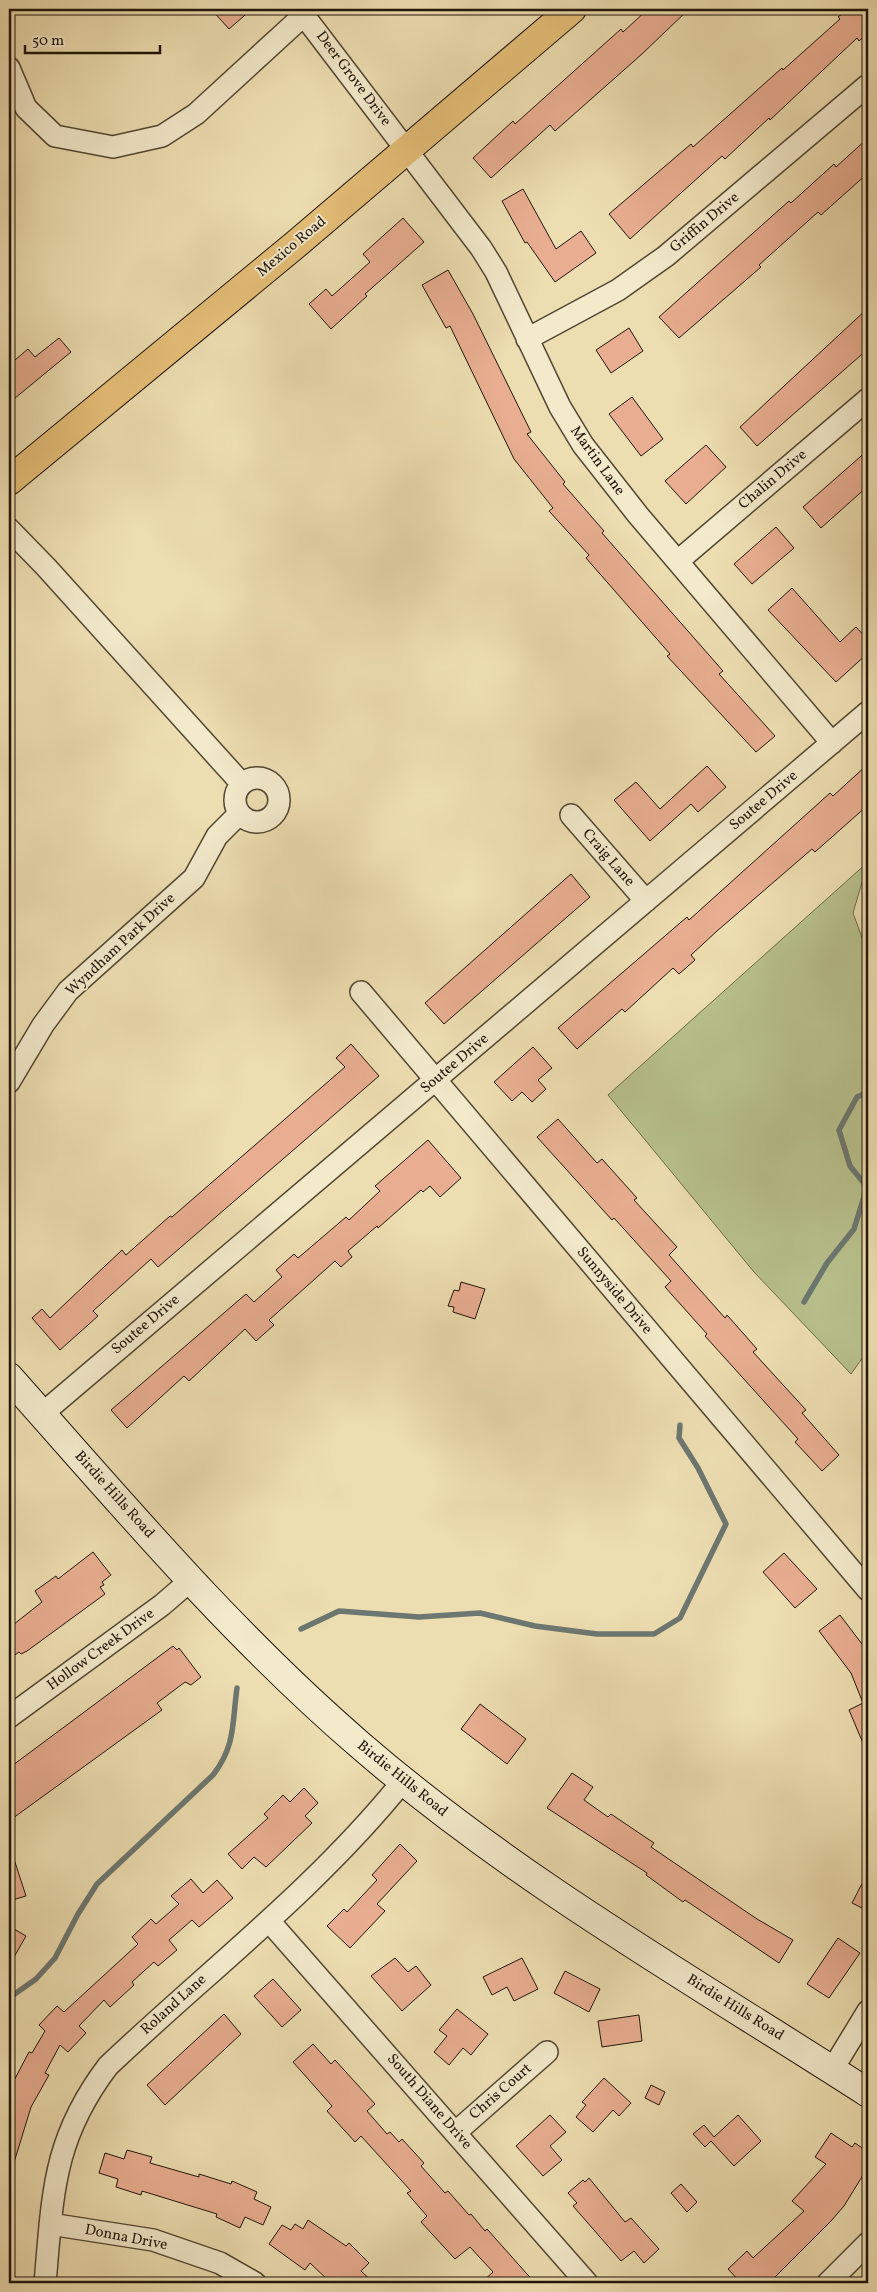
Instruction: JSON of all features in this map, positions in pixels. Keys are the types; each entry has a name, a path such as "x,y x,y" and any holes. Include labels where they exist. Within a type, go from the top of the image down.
{"main road":[{"name":"Mexico Road","path":"9,481 295,245 572,9"},
{"name":"Birdie Hills Road","path":"9,1377 191,1580 278,1671 403,1781 525,1874 868,2093"}],"street":[{"name":"Deer Grove Drive","path":"302,12 407,149"},
{"path":"9,68 26,108 55,136 113,147 162,136 196,114 302,12"},
{"name":"Griffin Drive","path":"527,339 618,290 666,256 868,85"},
{"name":"Martin Lane","path":"407,149 481,248 496,272 560,407 583,446 832,743"},
{"name":"Chalin Drive","path":"678,561 868,399"},
{"path":"9,529 46,566 242,784"},
{"name":"Soutee Drive","path":"42,1414 868,712"},
{"path":"255,778 262,778 274,786 279,798 276,812 265,821 250,821 239,814 235,805 235,797 242,784 255,778"},
{"name":"Wyndham Park Drive","path":"9,1082 43,1025 68,991 194,878 217,836 239,814"},
{"name":"Craig Lane","path":"571,815 646,901"},
{"name":"Sunnyside Drive","path":"362,992 868,1590"},
{"name":"Hollow Creek Drive","path":"9,1717 162,1605 191,1580"},
{"name":"Roland Lane","path":"45,2283 55,2180 64,2142 92,2087 108,2066 133,2042 269,1921 343,1849 403,1781"},
{"name":"South Diane Drive","path":"269,1921 587,2283"},
{"path":"832,2070 868,2012"},
{"name":"Chris Court","path":"456,2132 547,2052"},
{"name":"Donna Drive","path":"50,2224 153,2240 220,2263 255,2283"},
{"path":"828,2283 868,2243"}],"green space":[{"path":"868,862 853,913 864,943 868,944 868,1350 851,1374 754,1272 608,1095"}],"building":[{"path":"211,9 252,9 229,29"},
{"path":"648,9 689,9 642,54 555,131 550,125 491,178 473,158 513,121 515,124 621,29 623,32"},
{"path":"848,9 868,9 868,33 859,41 857,38 770,120 769,118 725,159 722,156 630,239 609,214 691,144 693,147 782,68 783,70 840,19 838,17"},
{"path":"868,138 868,173 821,215 818,212 759,265 761,267 679,338 659,317 789,201 791,203 834,164 836,167"},
{"path":"523,189 556,249 581,231 596,253 555,282 527,242 525,243 502,201"},
{"path":"403,218 424,242 365,294 367,296 331,329 309,304 326,289 332,296 370,262 363,254"},
{"path":"448,270 473,314 531,432 527,434 565,482 563,484 604,531 602,533 723,671 719,674 775,736 756,752 667,656 670,654 586,558 589,555 549,511 553,508 514,459 450,326 446,328 422,285"},
{"path":"868,308 868,349 757,446 740,427"},
{"path":"629,328 643,351 611,373 596,350"},
{"path":"59,338 71,352 9,403 9,365 28,349 35,357"},
{"path":"632,397 663,439 641,456 609,414"},
{"path":"706,445 726,467 686,504 665,481"},
{"path":"868,450 868,486 821,528 803,507"},
{"path":"776,527 794,548 752,584 734,564"},
{"path":"792,588 840,642 856,627 868,640 868,653 836,682 768,610"},
{"path":"868,764 868,805 815,852 812,849 717,931 691,955 695,960 679,974 673,968 625,1012 622,1009 577,1049 558,1028 687,917 689,920 830,793 833,796"},
{"path":"707,766 726,787 698,812 691,804 650,841 614,800 636,782 660,809"},
{"path":"571,874 590,897 444,1024 425,1003"},
{"path":"351,1044 379,1076 158,1267 151,1259 93,1311 98,1316 60,1350 32,1318 42,1309 50,1318 122,1250 126,1255 170,1216 172,1217 345,1067 336,1058"},
{"path":"533,1047 552,1068 538,1080 546,1089 532,1102 522,1092 512,1101 494,1082"},
{"path":"558,1119 597,1163 602,1159 637,1198 634,1200 677,1247 669,1255 725,1318 727,1315 757,1349 753,1352 806,1410 802,1413 839,1455 822,1471 795,1442 798,1439 705,1336 707,1334 665,1287 671,1281 614,1218 612,1220 537,1137"},
{"path":"428,1140 461,1178 440,1197 430,1186 423,1192 421,1190 378,1228 377,1226 348,1251 352,1257 341,1267 335,1261 269,1320 274,1325 256,1341 245,1329 189,1381 184,1376 127,1428 111,1410 246,1294 254,1302 282,1277 276,1270 294,1254 298,1258 346,1217 349,1220 380,1191 375,1186"},
{"path":"461,1282 485,1289 475,1319 453,1312 454,1307 448,1306 454,1290 459,1291"},
{"path":"93,1552 111,1575 102,1582 104,1585 100,1587 105,1594 27,1651 21,1654 19,1652 9,1659 9,1628 42,1602 35,1591 56,1576 58,1579"},
{"path":"784,1553 817,1589 795,1608 763,1572"},
{"path":"840,1615 868,1652 868,1755 849,1710 863,1703 851,1673 819,1631"},
{"path":"173,1646 177,1650 179,1648 201,1677 191,1685 185,1682 157,1703 162,1710 9,1821 9,1768"},
{"path":"480,1704 526,1739 507,1764 461,1729"},
{"path":"572,1773 593,1787 584,1800 608,1817 611,1814 654,1843 651,1847 757,1919 793,1940 779,1963 685,1900 683,1902 646,1875 647,1873 547,1808"},
{"path":"304,1788 318,1803 305,1816 312,1823 266,1867 254,1857 242,1869 228,1854 268,1818 264,1814 283,1795 290,1802"},
{"path":"400,1844 417,1861 377,1904 385,1911 350,1948 327,1926 344,1909 347,1912 377,1880 372,1875"},
{"path":"9,1853 12,1853 26,1896 9,1901"},
{"path":"868,1872 868,1911 852,1903"},
{"path":"191,1879 203,1893 217,1880 233,1898 199,1927 192,1920 169,1940 177,1950 158,1966 154,1962 132,1982 134,1985 110,2007 104,2000 79,2026 86,2033 68,2052 60,2045 45,2073 49,2075 31,2107 12,2169 9,2169 9,2090 29,2052 32,2053 45,2031 39,2025 57,2006 64,2012 138,1944 132,1937 151,1919 156,1924 179,1904 171,1896"},
{"path":"9,1926 26,1936 9,1966"},
{"path":"838,1938 860,1953 829,1998 807,1984"},
{"path":"395,1958 408,1972 416,1966 431,1985 402,2011 371,1976"},
{"path":"522,1958 538,1989 514,2001 507,1987 492,1995 483,1977"},
{"path":"565,1971 600,1989 589,2012 554,1993"},
{"path":"273,1979 301,2010 282,2027 254,1996"},
{"path":"457,2009 488,2034 471,2055 463,2048 449,2065 434,2052 447,2036 439,2030"},
{"path":"224,2014 241,2034 165,2105 147,2085"},
{"path":"639,2015 642,2041 602,2047 598,2021"},
{"path":"313,2044 331,2064 335,2060 375,2104 367,2111 387,2134 390,2132 399,2142 402,2139 424,2163 421,2166 445,2193 448,2191 485,2231 487,2229 535,2283 481,2283 493,2272 470,2247 455,2259 421,2222 427,2216 407,2193 411,2191 361,2136 355,2142 327,2111 332,2106 293,2062"},
{"path":"604,2078 631,2103 619,2116 613,2110 593,2132 576,2117 586,2105 582,2102"},
{"path":"651,2085 665,2092 659,2105 645,2098"},
{"path":"550,2115 566,2132 550,2146 562,2160 543,2176 516,2146"},
{"path":"738,2115 761,2141 734,2166 711,2141 705,2147 693,2134 704,2125 714,2137"},
{"path":"831,2133 852,2147 855,2143 868,2152 868,2167 844,2206 769,2283 741,2283 728,2269 747,2251 753,2258 804,2211 792,2201 826,2164 815,2157"},
{"path":"127,2150 152,2157 150,2163 199,2177 199,2174 231,2184 232,2181 257,2192 254,2199 271,2207 263,2225 245,2217 240,2228 216,2217 217,2214 142,2191 141,2195 116,2187 118,2179 99,2173 105,2153 124,2159"},
{"path":"589,2178 625,2222 631,2218 659,2249 644,2263 634,2251 621,2261 573,2206 577,2203 568,2193 583,2180 585,2182"},
{"path":"681,2184 697,2202 687,2212 671,2193"},
{"path":"308,2220 346,2246 349,2243 369,2263 361,2271 374,2283 331,2283 310,2263 305,2270 269,2244 282,2225 291,2230 295,2224 303,2229"}],"waterway":[{"path":"804,1302 827,1263 854,1229 867,1187 850,1166 839,1130 857,1097 868,1092"},
{"path":"301,1629 339,1611 419,1617 480,1613 535,1626 597,1634 654,1634 680,1618 726,1524 698,1468 679,1438 680,1425"},
{"path":"9,1998 36,1979 55,1958 78,1914 97,1884 213,1775 226,1754 229,1744 237,1688"}]}
